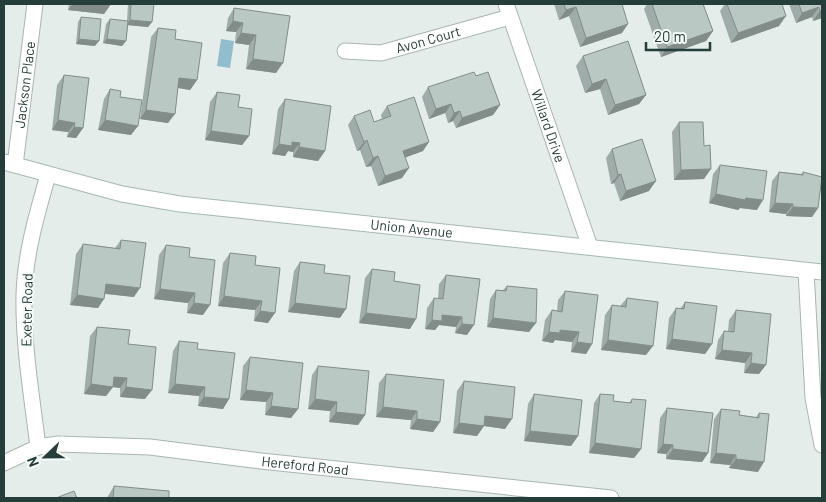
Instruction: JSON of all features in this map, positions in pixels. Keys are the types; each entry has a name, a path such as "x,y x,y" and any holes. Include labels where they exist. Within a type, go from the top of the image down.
{"street":[{"name":"Jackson Place","path":"10,164 35,4"},
{"name":"Avon Court","path":"345,51 381,53 508,10"},
{"name":"Willard Drive","path":"508,10 590,247"},
{"name":"Union Avenue","path":"10,164 122,194 180,204 822,272"},
{"name":"Exeter Road","path":"38,447 25,344 24,294 31,241 48,175"},
{"path":"806,271 813,398 822,445"},
{"name":"Hereford Road","path":"4,463 38,447 58,444 150,447 261,461 611,498"}],"water":[{"path":"221,39 234,41 230,68 217,66"}],"building":[{"path":"131,4 154,4 152,22 130,20"},
{"path":"564,4 622,4 628,24 586,38 576,7 566,10"},
{"path":"652,4 703,4 713,31 667,47"},
{"path":"727,4 782,4 786,16 738,33"},
{"path":"799,4 822,4 822,11 820,11 819,7 802,13"},
{"path":"234,8 290,16 283,63 253,59 256,35 241,33 243,23 233,21"},
{"path":"81,17 101,19 99,41 79,39"},
{"path":"110,19 128,21 126,41 107,39"},
{"path":"158,28 176,30 175,39 202,43 197,80 179,78 175,114 146,110"},
{"path":"628,41 646,95 615,105 606,79 592,84 583,56"},
{"path":"474,72 476,76 488,72 500,105 462,118 460,111 454,113 451,104 436,109 428,87"},
{"path":"64,75 89,78 83,128 74,127 75,123 58,120"},
{"path":"110,89 121,91 120,97 142,100 138,126 105,120"},
{"path":"217,92 240,95 238,107 252,109 249,136 211,131"},
{"path":"414,97 429,142 403,151 409,168 385,176 378,156 373,158 367,140 364,142 354,116 370,110 374,122 391,116 387,106"},
{"path":"285,99 331,106 325,151 299,147 300,143 292,142 292,146 279,144"},
{"path":"679,122 703,122 704,146 710,145 711,169 681,170"},
{"path":"642,139 656,181 626,191 621,174 618,175 612,149"},
{"path":"720,165 767,171 763,200 746,198 745,200 716,194"},
{"path":"779,172 803,175 803,172 822,177 818,208 793,207 793,204 775,203"},
{"path":"121,240 146,243 140,288 106,284 104,299 77,295 83,244 120,249"},
{"path":"166,245 190,248 189,257 215,260 210,305 194,303 195,293 160,289"},
{"path":"230,253 256,256 255,265 280,268 275,313 260,311 262,301 224,296"},
{"path":"300,262 325,265 324,273 350,276 346,309 295,303"},
{"path":"372,269 395,272 394,281 420,285 416,319 366,313"},
{"path":"446,275 480,279 474,325 462,324 462,317 442,315 442,321 432,320 434,298 443,299"},
{"path":"507,286 537,289 536,323 493,318 496,290 506,291"},
{"path":"565,291 598,295 592,344 577,342 579,332 560,330 560,333 549,332 552,310 562,312"},
{"path":"627,298 658,302 653,346 608,340 612,305 626,307"},
{"path":"685,302 717,306 712,344 672,339 676,308 684,309"},
{"path":"736,310 771,314 766,365 751,363 752,353 722,350 724,331 734,332"},
{"path":"97,327 130,330 128,344 156,347 152,390 126,387 127,378 114,377 113,387 91,384"},
{"path":"179,341 198,343 197,349 235,353 229,399 204,397 205,387 175,384"},
{"path":"250,357 303,363 298,409 271,406 273,393 246,390"},
{"path":"318,366 369,371 365,415 336,412 337,402 315,399"},
{"path":"386,374 444,380 440,422 417,419 417,411 383,407"},
{"path":"464,381 515,387 512,419 485,416 484,426 459,423"},
{"path":"534,394 582,400 578,436 530,431"},
{"path":"600,394 614,395 613,401 631,403 632,399 646,400 641,449 595,443"},
{"path":"667,408 713,413 708,453 673,449 673,445 663,444"},
{"path":"721,409 740,411 739,415 759,418 759,413 769,414 764,462 736,459 736,455 716,453"},
{"path":"114,486 169,491 169,498 113,498"},
{"path":"74,491 77,498 56,498"}]}
